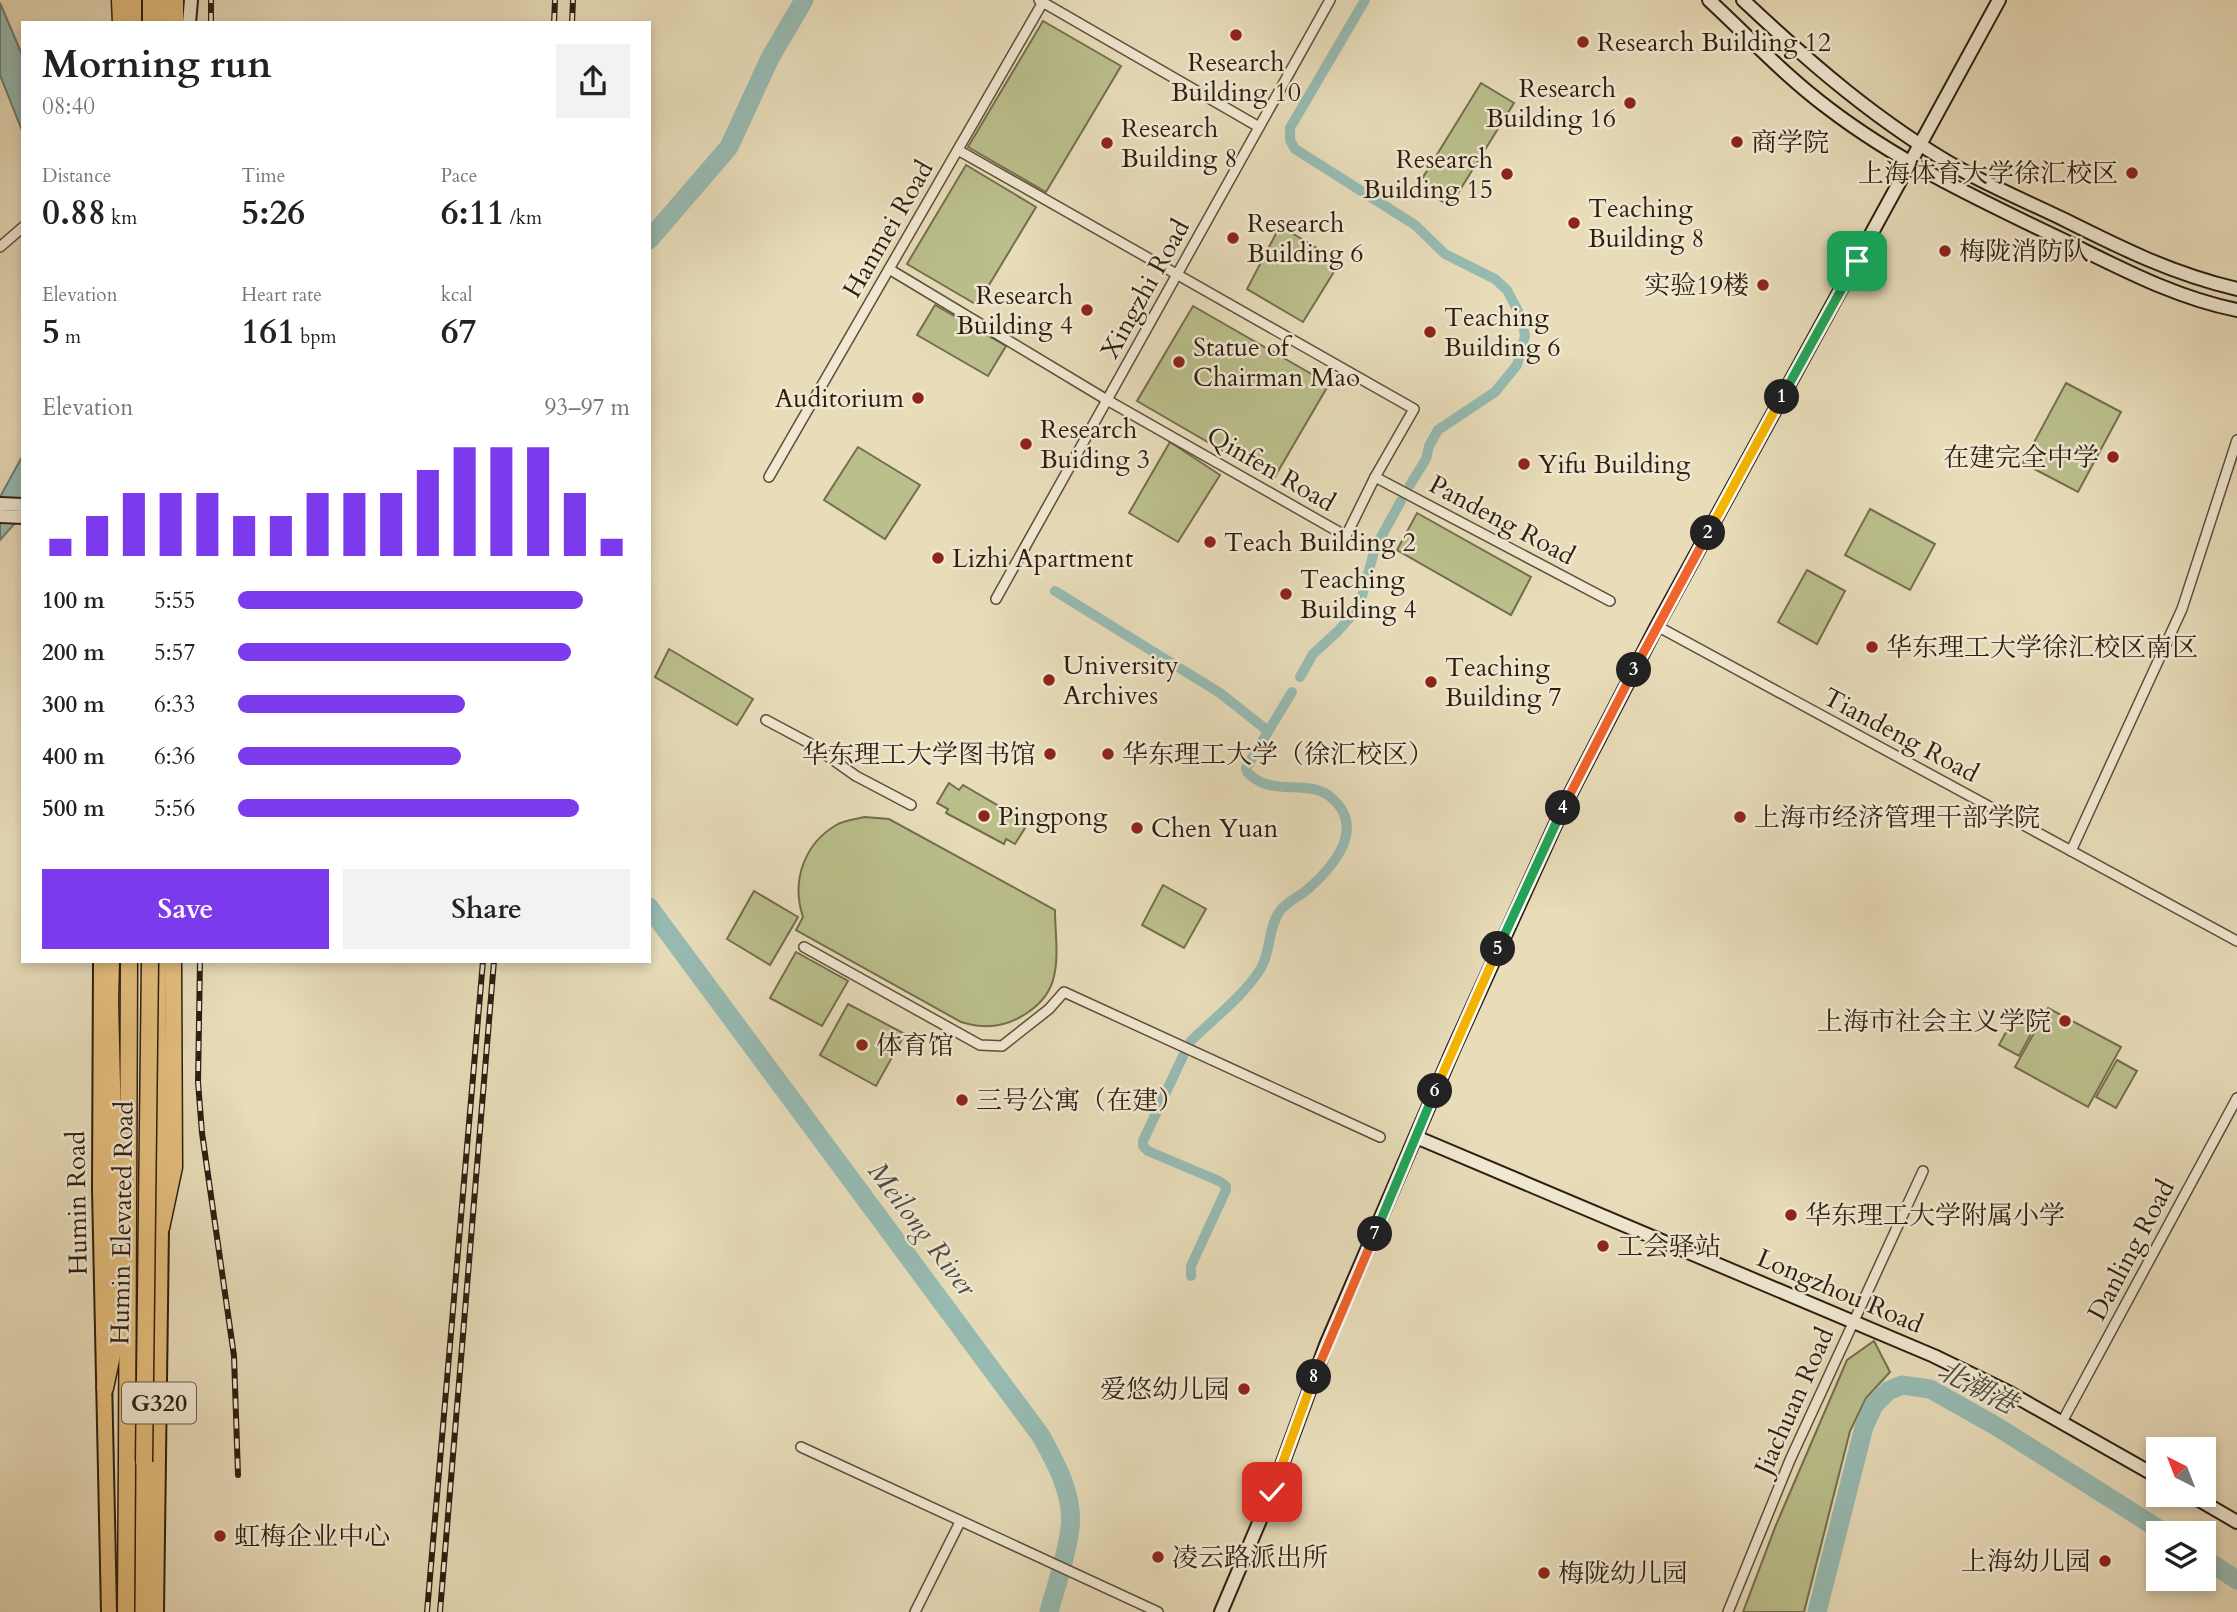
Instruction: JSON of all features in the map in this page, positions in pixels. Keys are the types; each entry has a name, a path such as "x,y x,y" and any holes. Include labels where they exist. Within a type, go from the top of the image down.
{"highway":[{"path":"122,0 122,21"},
{"path":"133,0 133,21"},
{"path":"151,0 162,21"},
{"path":"162,21 173,0"},
{"path":"105,1388 113,1350 115,1212 120,1185 110,1001 111,963"},
{"name":"Humin Elevated Road","path":"126,963 126,1612"},
{"name":"Humin Elevated Road","path":"141,1612 150,963"},
{"path":"161,1228 174,1167 173,963"},
{"path":"113,1350 124,1378"},
{"path":"111,1612 126,1569"}],"main road":[{"path":"162,0 162,21"},
{"name":"Humin Road","path":"101,963 100,1188 107,1444 106,1516 111,1612"},
{"name":"Humin Road","path":"126,963 120,1185 124,1469 130,1489 126,1612"},
{"name":"G320","path":"156,1612 161,1228 158,963"},
{"path":"141,1612 130,1489 153,1223 159,1194"},
{"path":"107,1444 124,1469"}],"street":[{"path":"189,21 191,0"},
{"name":"Xingzhi Road","path":"996,599 1329,0"},
{"path":"1709,0 1829,109 1911,163 1953,187 2145,280 2208,304 2237,310"},
{"path":"1742,0 1810,64 1847,94 1961,169 2153,264 2237,289"},
{"path":"1221,1612 1272,1492 1326,1345 1453,1050 1563,808 1657,626 1999,0"},
{"path":"1041,1 1259,127"},
{"name":"Hanmei Road","path":"769,477 1041,1"},
{"name":"Qinfen Road","path":"889,269 1107,400 1346,536 1375,477 1414,409 958,150"},
{"path":"0,247 21,230"},
{"path":"2071,850 2182,609 2237,440"},
{"name":"Pandeng Road","path":"1375,477 1610,601"},
{"path":"0,504 21,505"},
{"path":"0,516 21,517"},
{"name":"Tiandeng Road","path":"1657,626 2237,941"},
{"path":"766,720 809,743 856,776 911,805"},
{"path":"804,947 980,1045 1002,1046 1049,1009 1064,992 1380,1137"},
{"name":"Danling Road","path":"2062,1422 2237,1098"},
{"name":"Longzhou Road","path":"1416,1137 1960,1368 2146,1470"},
{"name":"Jiachuan Road","path":"1728,1612 1766,1514 1923,1171"},
{"path":"802,1447 1158,1612"},
{"path":"2211,1507 2237,1522"},
{"path":"915,1612 960,1522"}],"green space":[{"path":"1043,21 1121,66 1046,192 968,147"},
{"path":"1481,83 1514,103 1450,206 1417,187"},
{"path":"966,165 1036,207 977,305 907,264"},
{"path":"1280,226 1340,262 1303,322 1247,289"},
{"path":"935,305 1006,346 988,376 917,335"},
{"path":"1193,306 1329,384 1273,480 1137,401"},
{"path":"2066,383 2121,412 2078,492 2023,463"},
{"path":"1170,442 1220,475 1178,542 1129,513"},
{"path":"858,447 920,485 885,539 824,500"},
{"path":"1870,509 1935,544 1910,590 1845,555"},
{"path":"1417,513 1531,577 1511,615 1397,550"},
{"path":"1807,570 1845,591 1817,644 1778,622"},
{"path":"669,649 753,699 737,725 655,677"},
{"name":"Pingpong","path":"949,783 959,790 963,785 1021,819 1018,824 1025,828 1015,844 1006,839 1004,844 946,813 948,809 937,803"},
{"path":"865,817 889,819 1055,910 1057,952 1054,976 1044,997 1036,1006 1016,1019 993,1026 961,1022 796,930 803,917 800,877 809,852 816,841 838,824"},
{"path":"1163,885 1206,909 1184,948 1142,925"},
{"path":"754,891 798,917 770,965 727,939"},
{"path":"796,952 848,981 822,1026 770,998"},
{"name":"体育馆","path":"848,1004 905,1034 876,1086 820,1055"},
{"path":"2019,1008 2039,1019 2019,1056 1999,1045"},
{"path":"2048,1008 2121,1047 2088,1107 2015,1067"},
{"path":"2117,1060 2137,1071 2116,1108 2096,1097"},
{"path":"1874,1341 1890,1372 1866,1398 1850,1431 1804,1612 1743,1612 1776,1525 1847,1360"}],"water":[{"path":"0,3 21,52 21,128 0,75"},
{"path":"21,459 21,516 0,540 0,497"}],"waterway":[{"path":"651,238 729,147 770,58 804,0"},
{"path":"1365,0 1290,128 1290,140 1295,149 1415,225 1445,254 1495,279 1507,290 1522,319 1525,336 1517,365 1495,392 1438,430 1429,446 1426,459 1410,485"},
{"path":"1300,677 1313,654 1355,612 1375,548 1401,501"},
{"path":"1055,591 1220,693 1268,731"},
{"path":"1191,1041 1254,978 1264,961 1279,912 1327,870 1342,848 1346,836 1347,823 1343,812 1334,800 1324,793 1314,789 1268,785 1247,772 1246,768 1292,692"},
{"name":"Meilong River","path":"651,910 1041,1436 1063,1480 1071,1516 1066,1549 1049,1612"},
{"path":"1183,1056 1143,1146 1148,1151 1226,1186 1191,1266 1191,1276"},
{"name":"北潮港","path":"1817,1612 1864,1427 1874,1405 1888,1391 1902,1385 1930,1389 1996,1426 2146,1521"},
{"name":"北潮港","path":"2216,1566 2237,1580"}],"railway":[{"path":"211,0 211,21"},
{"path":"554,21 555,0"},
{"path":"572,21 573,0"},
{"path":"200,963 198,1082 202,1133 234,1356 238,1475"},
{"path":"427,1612 483,963"},
{"path":"440,1612 494,963"}],"place":[{"name":"Research Building 10","path":"1236,35"},
{"name":"Research Building 12","path":"1583,42"},
{"name":"Research Building 16","path":"1630,103"},
{"name":"商学院","path":"1737,142"},
{"name":"Research Building 8","path":"1107,143"},
{"name":"上海体育大学徐汇校区","path":"2132,173"},
{"name":"Research Building 15","path":"1507,174"},
{"name":"Teaching Building 8","path":"1574,223"},
{"name":"Research Building 6","path":"1233,238"},
{"name":"梅陇消防队","path":"1945,251"},
{"name":"实验19楼","path":"1763,285"},
{"name":"Research Building 4","path":"1087,310"},
{"name":"Teaching Building 6","path":"1430,332"},
{"name":"Statue of Chairman Mao","path":"1179,362"},
{"name":"Auditorium","path":"918,398"},
{"name":"Research Buiding 3","path":"1026,444"},
{"name":"在建完全中学","path":"2113,457"},
{"name":"Yifu Building","path":"1524,464"},
{"name":"Teach Building 2","path":"1210,542"},
{"name":"Lizhi Apartment","path":"938,558"},
{"name":"Teaching Building 4","path":"1286,594"},
{"name":"华东理工大学徐汇校区南区","path":"1872,647"},
{"name":"University Archives","path":"1049,680"},
{"name":"Teaching Building 7","path":"1431,682"},
{"name":"华东理工大学图书馆","path":"1050,754"},
{"name":"华东理工大学（徐汇校区）","path":"1108,754"},
{"name":"Pingpong","path":"984,816"},
{"name":"上海市经济管理干部学院","path":"1740,817"},
{"name":"Chen Yuan","path":"1137,828"},
{"name":"上海市社会主义学院","path":"2065,1021"},
{"name":"体育馆","path":"862,1045"},
{"name":"三号公寓（在建）","path":"962,1100"},
{"name":"华东理工大学附属小学","path":"1791,1215"},
{"name":"工会驿站","path":"1603,1246"},
{"name":"爱悠幼儿园","path":"1244,1389"},
{"name":"虹梅企业中心","path":"220,1536"},
{"name":"凌云路派出所","path":"1158,1557"},
{"name":"上海幼儿园","path":"2105,1561"},
{"name":"梅陇幼儿园","path":"1544,1573"}],"route":[{"path":"1272,1492 1326,1345 1453,1050 1563,808 1657,626 1857,261"}]}
